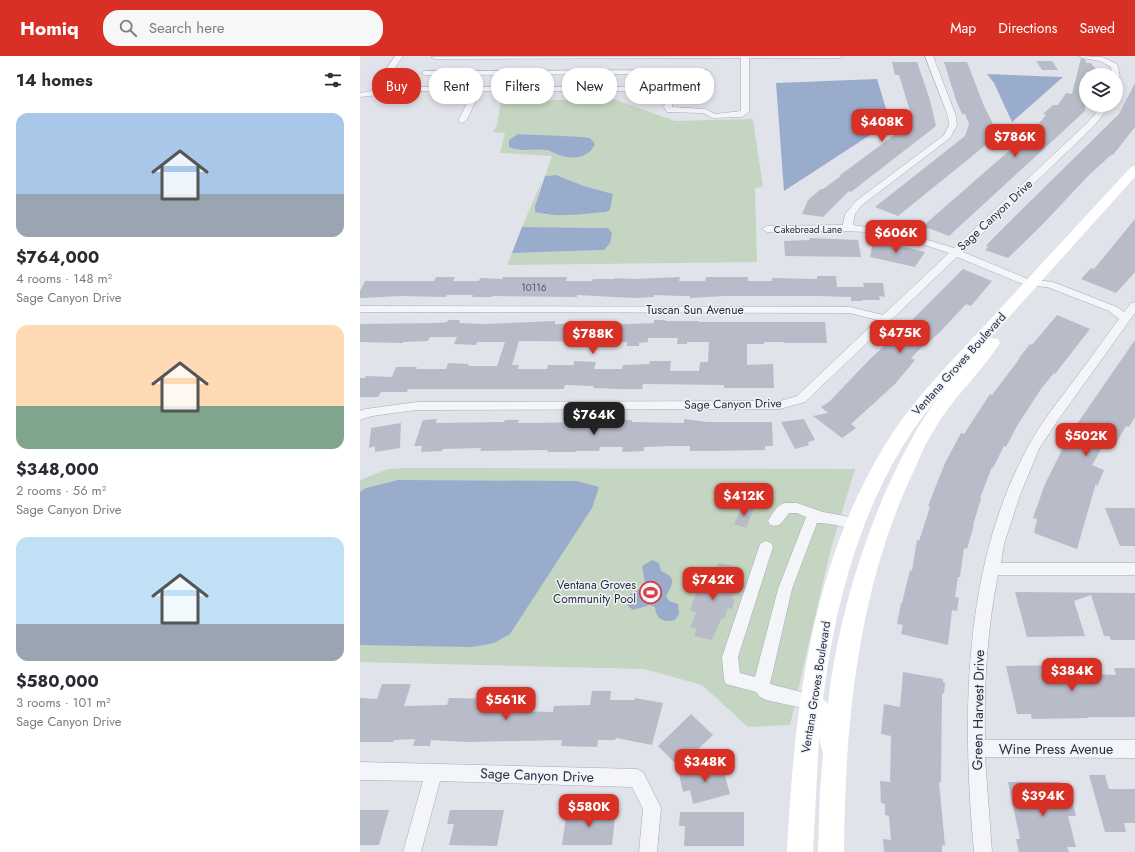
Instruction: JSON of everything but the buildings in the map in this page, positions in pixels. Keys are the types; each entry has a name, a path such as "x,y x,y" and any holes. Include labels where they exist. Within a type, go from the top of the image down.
{"street":[{"path":"391,68 399,56"},
{"path":"426,71 593,56 839,56"},
{"path":"709,68 710,56"},
{"path":"709,104 712,116 738,116 744,114 745,56"},
{"path":"847,229 850,214 859,203 947,136 953,125 952,116 929,56"},
{"path":"1082,56 1102,59 1114,66 1114,68"},
{"path":"426,71 625,85"},
{"path":"483,89 625,89"},
{"path":"360,95 372,94"},
{"path":"462,121 470,104"},
{"path":"668,104 668,107 670,110 681,104"},
{"name":"Sage Canyon Drive","path":"360,416 370,412 418,406 780,405 801,399 1090,125 1101,112"},
{"name":"Ventana Groves Boulevard","path":"831,852 832,790 847,657 862,585 881,526 912,454 940,406 958,382 1135,170"},
{"name":"Ventana Groves Boulevard","path":"800,852 801,799 811,702 825,622 843,560 872,484 910,419 944,378 1039,286 1135,179"},
{"name":"Cakebread Lane","path":"767,229 847,229 882,231 923,240 1039,286 1107,316 1125,319"},
{"name":"Green Harvest Drive","path":"983,852 978,790 975,717 978,663 981,630 992,569 1010,504 1022,472 1034,447 1051,421 1135,306"},
{"name":"Tuscan Sun Avenue","path":"360,309 850,310 885,319"},
{"path":"775,521 786,508 797,508 820,516 827,516 856,524 881,526"},
{"path":"761,686 785,589 812,519 820,516"},
{"path":"766,547 730,657 732,679 761,686 766,692 811,702 822,712 829,726 835,766"},
{"path":"992,569 1135,569"},
{"name":"Wine Press Avenue","path":"976,748 1135,749"},
{"name":"Sage Canyon Drive","path":"360,772 434,772 638,778 652,808 648,852"},
{"path":"412,852 434,772"}],"green space":[{"path":"554,100 562,100 562,104 617,104 617,100 675,121 753,119 763,187 755,188 757,262 507,265 512,253 604,250 608,228 522,227 542,181 535,206 544,215 605,212 613,194 584,186 556,175 545,176 552,156 500,153 505,133 493,132 497,125 500,104 554,104","holes":["518,134 551,137 590,138 554,153 548,150 516,150"]},
{"path":"388,469 855,469 830,552 790,725 748,727 702,685 644,669 360,662 360,480"}],"water":[{"path":"987,74 1063,77 1012,122 994,83"},
{"path":"877,79 890,122 784,191 776,83"},
{"path":"518,134 583,137 590,138 595,144 588,153 583,156 566,157 547,150 523,150 509,147 509,140"},
{"path":"556,175 584,186 613,194 610,210 605,212 570,215 552,215 535,212 535,206 545,176"},
{"path":"522,227 608,228 612,233 610,243 604,250 512,253"},
{"path":"398,480 577,481 599,487 592,508 510,634 494,643 472,647 360,645 360,492 366,488"},
{"name":"Ventana Groves Community Pool","path":"652,560 659,563 661,571 670,576 672,581 666,596 669,601 678,604 679,614 675,620 667,621 661,619 657,615 655,607 650,605 633,610 628,606 627,600 631,594 643,587 645,582 642,566"}],"place":[{"name":"Ventana Groves Community Pool","path":"651,592"}]}
